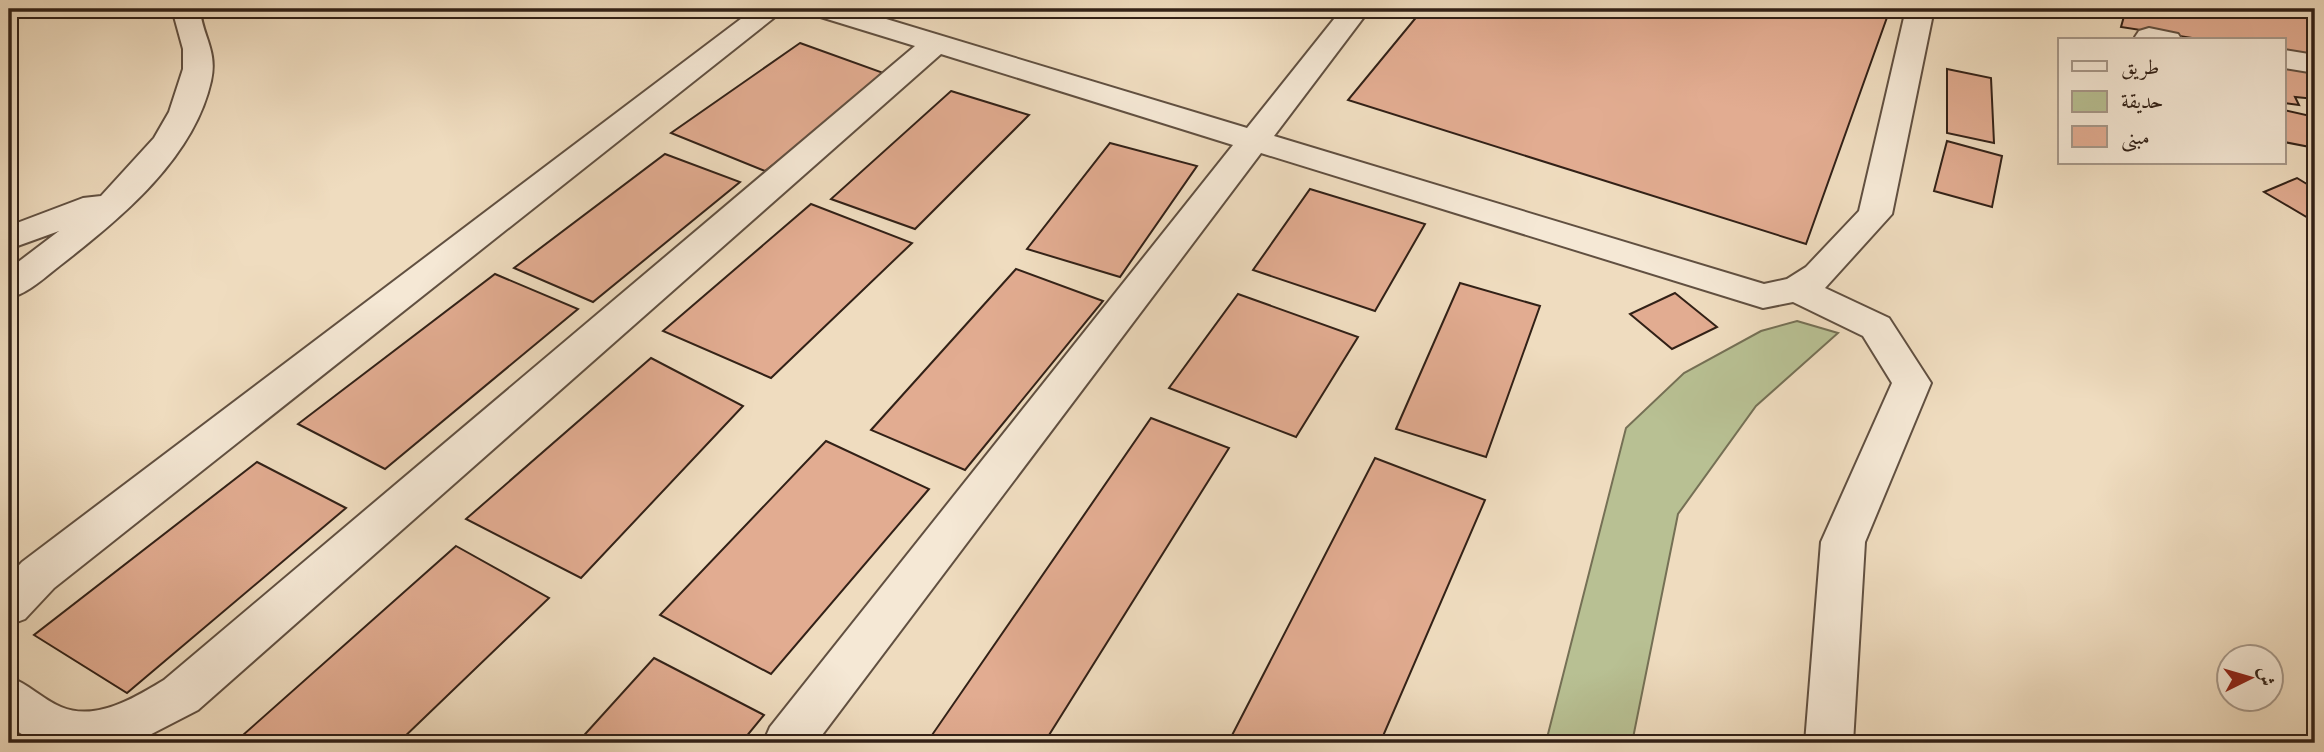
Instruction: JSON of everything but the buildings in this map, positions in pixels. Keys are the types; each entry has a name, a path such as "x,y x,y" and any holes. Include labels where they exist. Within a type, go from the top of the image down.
{"street":[{"path":"9,286 79,232 159,153 183,115 195,81 199,50 186,18 186,9"},
{"path":"9,606 38,575 771,9"},
{"path":"824,9 1763,296 1797,289 1819,275 1875,214 1920,9"},
{"path":"787,743 1356,9"},
{"path":"9,698 52,727 78,734 112,730 149,716 181,695 935,44"},
{"path":"2286,59 2315,64"},
{"path":"9,238 117,197"},
{"path":"1797,289 1876,327 1912,383 1843,542 1829,743"}],"green space":[{"path":"1797,321 1838,333 1756,406 1678,514 1632,743 1543,743 1547,738 1626,428 1684,373 1761,331"}]}
